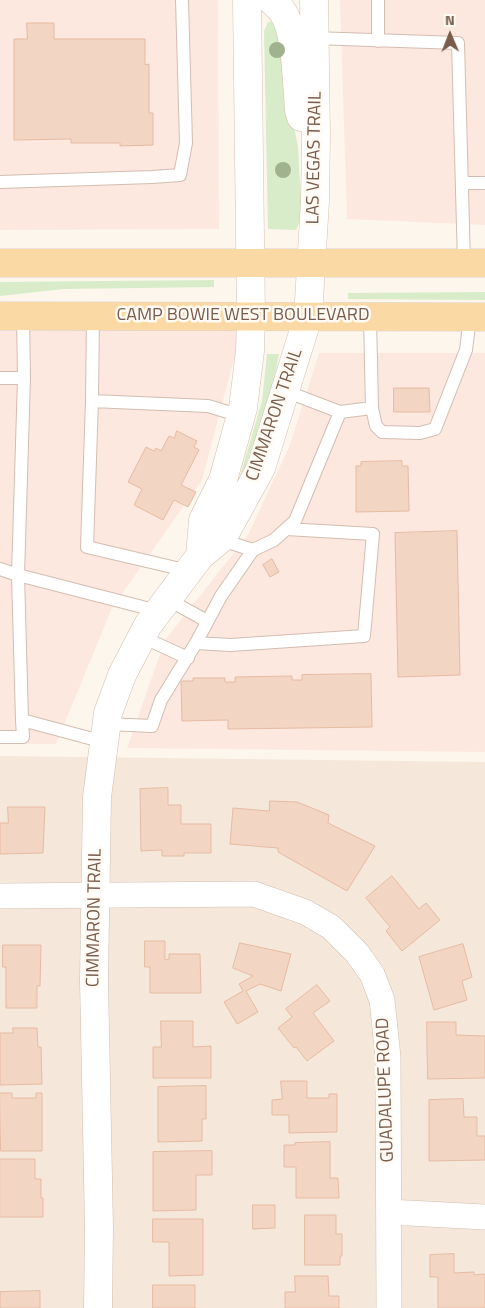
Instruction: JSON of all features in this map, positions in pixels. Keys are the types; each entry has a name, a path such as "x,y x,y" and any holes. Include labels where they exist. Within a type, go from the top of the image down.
{"main road":[{"path":"0,263 474,263"},
{"name":"CAMP BOWIE WEST BOULEVARD","path":"12,316 478,317"}],"street":[{"path":"247,0 251,316"},
{"path":"271,0 280,8 286,18 291,35 299,110 304,125 316,135"},
{"name":"LAS VEGAS TRAIL","path":"308,316 315,201 314,0"},
{"name":"CIMMARON TRAIL","path":"194,563 203,520 223,480 241,416 250,351 251,316"},
{"name":"CIMMARON TRAIL","path":"98,1308 99,1218 94,980 96,797 108,713 122,675 148,625 194,563 223,537 261,468 308,316"},
{"name":"GUADALUPE ROAD","path":"0,896 254,894 305,912 332,926 357,953 372,974 382,1000 388,1057 389,1308"},
{"path":"389,1212 485,1217"}],"lane":[{"path":"0,182 180,175 186,143 182,0"},
{"path":"378,0 378,41"},
{"path":"314,38 458,44 462,183 474,263"},
{"path":"462,183 485,183"},
{"path":"0,737 23,737 18,575 24,378 12,316"},
{"path":"92,316 92,401 87,547 194,563"},
{"path":"370,317 372,408 376,426 382,432 420,433 435,428 478,317"},
{"path":"0,378 24,378"},
{"path":"285,391 340,412 372,408"},
{"path":"92,401 208,406 241,416"},
{"path":"22,720 105,733 152,726 161,700 188,658 221,596 253,550 274,540 294,521 340,412"},
{"path":"196,643 231,645 364,636 373,534 286,529"},
{"path":"223,537 231,543 253,550"},
{"path":"0,569 18,575 163,605 207,620"},
{"path":"142,637 188,658"}],"shaded area":[{"path":"0,0 218,0 219,229 0,230"},
{"path":"340,0 485,0 485,225 347,219"},
{"path":"244,321 202,480 112,608 56,744 0,744 0,326"},
{"path":"319,353 485,353 485,752 127,748 165,640 248,535 290,445"},
{"path":"0,756 485,762 485,1308 0,1308"}],"green space":[{"path":"273,21 280,26 291,112 298,147 302,217 296,230 268,229 264,31 268,22"},
{"path":"214,280 214,287 64,289 0,296 0,282"},
{"path":"485,292 485,300 348,299 348,293"},
{"path":"267,354 279,354 274,379 244,482 231,499 240,476 262,401"}],"building":[{"path":"27,23 54,23 54,39 145,39 145,65 149,64 149,113 153,113 153,145 120,146 120,143 71,143 71,139 14,140 14,39 27,39"},
{"path":"394,388 429,388 430,412 394,412"},
{"path":"177,431 197,441 194,447 199,450 181,485 196,492 188,507 174,500 163,520 134,505 142,489 128,482 146,447 154,451 156,448 161,451 169,436 174,438"},
{"path":"402,461 402,466 408,466 409,511 356,512 356,466 361,466 361,462"},
{"path":"457,531 460,675 398,677 395,533"},
{"path":"272,559 279,572 270,577 263,565"},
{"path":"371,674 372,727 228,729 228,720 182,721 181,681 193,681 193,678 225,678 225,682 235,682 235,677 292,676 292,680 302,680 302,675"},
{"path":"168,788 168,805 181,805 181,824 211,824 211,853 184,853 184,856 162,856 162,850 141,851 140,789"},
{"path":"270,801 297,802 329,815 328,823 375,846 347,891 278,852 278,848 230,844 233,808 269,811"},
{"path":"8,807 45,807 43,853 0,854 0,823 8,823"},
{"path":"392,876 419,909 426,903 440,920 402,951 386,931 390,927 366,898"},
{"path":"145,941 165,941 165,960 169,959 169,954 200,954 201,993 150,993 150,967 145,967"},
{"path":"240,943 291,954 281,991 260,984 246,991 258,1012 237,1024 224,1002 243,991 239,984 253,976 233,968"},
{"path":"463,944 472,977 462,981 467,1000 434,1010 419,957"},
{"path":"3,945 41,945 40,986 37,986 37,1008 6,1008 6,967 3,967"},
{"path":"317,985 330,1001 313,1013 334,1041 307,1061 278,1028 292,1017 286,1009"},
{"path":"161,1021 193,1021 193,1047 211,1046 211,1078 153,1078 153,1047 161,1047"},
{"path":"427,1022 456,1022 456,1035 485,1036 485,1078 428,1079"},
{"path":"13,1028 37,1028 38,1047 41,1047 42,1084 0,1085 0,1033 13,1033"},
{"path":"281,1081 307,1081 307,1098 329,1098 329,1094 337,1094 337,1132 289,1133 289,1115 272,1115 272,1100 282,1099"},
{"path":"206,1086 206,1119 202,1119 202,1141 158,1142 158,1087"},
{"path":"0,1093 12,1093 12,1098 36,1098 36,1093 42,1093 42,1151 1,1151"},
{"path":"463,1099 464,1117 477,1117 477,1136 485,1136 485,1160 429,1161 429,1100"},
{"path":"330,1142 330,1178 338,1178 339,1198 296,1198 296,1167 284,1167 284,1145"},
{"path":"212,1151 212,1175 196,1175 196,1210 153,1211 153,1152"},
{"path":"0,1159 35,1159 35,1179 41,1179 43,1217 0,1217"},
{"path":"253,1205 275,1205 275,1228 253,1229"},
{"path":"305,1215 336,1215 336,1234 342,1234 340,1265 305,1265"},
{"path":"153,1219 203,1219 203,1275 169,1276 169,1242 153,1242"},
{"path":"454,1254 454,1273 474,1272 474,1275 485,1274 485,1308 438,1308 438,1277 430,1277 430,1255"},
{"path":"295,1276 328,1276 329,1296 339,1296 339,1308 285,1308 285,1292 295,1292"},
{"path":"153,1285 195,1285 195,1308 153,1308"},
{"path":"40,1291 40,1308 0,1308 0,1292"}]}
